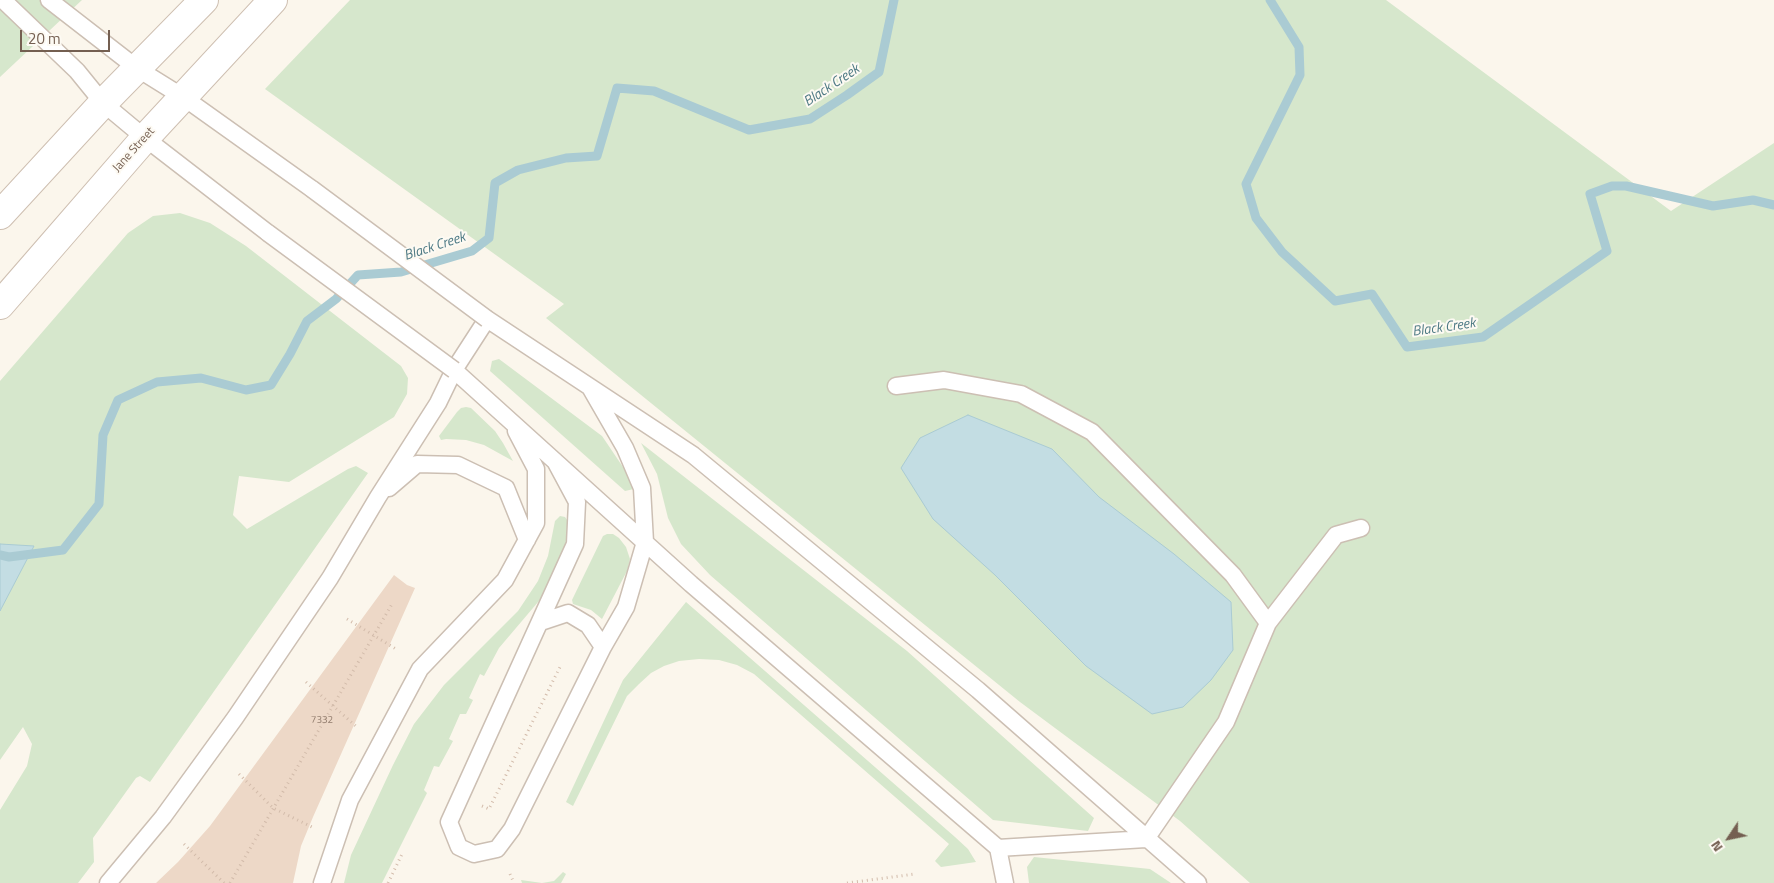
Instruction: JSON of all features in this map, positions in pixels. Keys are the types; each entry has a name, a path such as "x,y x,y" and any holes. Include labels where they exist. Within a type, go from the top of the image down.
{"main road":[{"path":"0,215 104,103 204,0"},
{"name":"Jane Street","path":"0,304 145,138 273,0"}],"lane":[{"path":"3,0 77,71 104,103 145,138 268,233 454,370 690,584 998,848 1005,883"},
{"path":"48,0 138,69 183,97 312,189 487,319 693,455 978,690 1198,883"},
{"path":"108,883 163,817 235,718 330,578 378,497 438,403 454,370 487,319"},
{"path":"896,386 944,380 1021,394 1092,432 1232,575 1268,623"},
{"path":"555,461 577,502 575,544 448,822 459,847 474,854 497,849 512,829 603,647 626,607 645,542 642,488 625,448 589,385"},
{"path":"322,883 350,800 420,668 505,580 536,523 536,469 512,422"},
{"path":"378,497 417,464 458,465 506,488 527,540"},
{"path":"1146,839 1226,722 1268,623 1336,535 1361,528"},
{"path":"540,622 568,613 588,624 603,647"},
{"path":"998,848 1146,839"}],"path":[{"path":"230,883 392,604"},
{"path":"348,619 396,649"},
{"path":"306,682 358,728"},
{"path":"239,774 272,808 314,828"},
{"path":"184,844 224,883"},
{"path":"388,883 402,854"},
{"path":"510,874 514,883"},
{"path":"847,883 915,874"}],"green space":[{"path":"0,0 82,0 0,77"},
{"path":"350,0 1386,0 1671,211 1774,143 1774,883 1250,883 1180,821 1020,702 546,318 564,304 265,89"},
{"path":"180,213 210,223 246,246 401,366 408,378 407,394 394,417 289,482 239,476 233,515 247,529 348,469 356,466 368,473 150,782 140,776 136,778 93,838 94,862 78,883 0,883 0,810 27,766 32,744 23,727 0,760 0,381 128,233 153,216"},
{"path":"499,359 602,436 625,470 634,489 625,491 490,371 492,361"},
{"path":"461,408 471,408 495,431 513,461 484,445 466,440 441,440 439,436 457,412"},
{"path":"641,443 907,651 1094,818 1088,831 993,820 710,575 681,544 668,518 657,474"},
{"path":"560,516 565,517 568,521 565,550 544,595 499,648 484,676 480,674 469,698 473,700 466,714 460,714 449,739 453,741 439,767 434,766 424,790 427,793 382,883 344,883 351,855 414,724 444,685 518,611 538,581 548,556 555,521"},
{"path":"613,534 619,538 626,547 630,559 627,571 602,619 591,610 573,604 572,600 603,536"},
{"path":"686,602 955,837 968,849 976,862 941,867 935,861 949,844 754,674 737,665 719,660 679,661 651,673 639,684 627,696 573,806 566,802 623,680"},
{"path":"1034,857 1150,869 1171,883 1029,883 1027,867"},
{"path":"563,872 566,874 561,883 542,883 554,881"},
{"path":"521,880 542,883 522,883"}],"water":[{"path":"968,415 1052,449 1099,497 1174,554 1231,602 1233,650 1211,680 1183,707 1152,714 1086,666 995,575 933,519 901,468 920,438"},
{"path":"0,544 34,546 0,611"}],"building":[{"path":"394,575 407,585 415,588 301,846 293,883 156,883 178,862 210,826"}],"waterway":[{"name":"Black Creek","path":"0,555 9,557 63,550 99,504 103,435 118,400 157,382 201,378 246,390 271,385 307,321 336,299 358,275 401,272 472,251 489,238 495,183 518,170 566,158 597,156 617,88 654,91 749,130 810,119 879,72 894,0"},
{"name":"Black Creek","path":"1270,0 1299,47 1300,75 1246,184 1256,218 1282,252 1335,301 1372,294 1407,347 1483,337 1607,251 1590,194 1612,186 1626,186 1713,206 1753,200 1774,205"}]}
